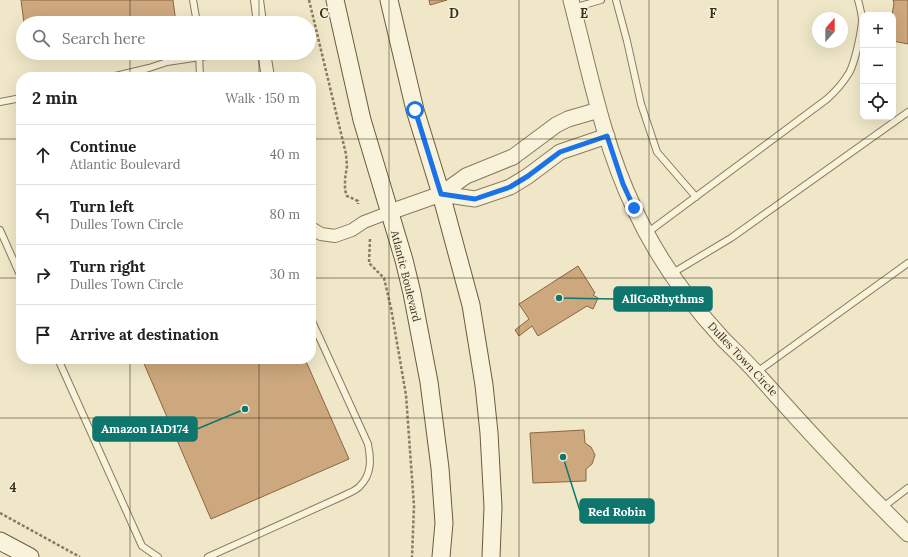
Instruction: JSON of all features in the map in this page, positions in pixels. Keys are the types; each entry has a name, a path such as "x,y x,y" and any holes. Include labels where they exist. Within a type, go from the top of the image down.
{"main road":[{"name":"Atlantic Boulevard","path":"335,0 362,120 390,212 412,293 429,382 440,468 444,523 441,557"},
{"path":"388,0 415,110 441,194 471,305 484,384 491,468 493,507 491,557"},
{"path":"0,541 30,557"}],"street":[{"path":"257,0 259,16"},
{"name":"Dulles Town Circle","path":"572,4 599,110 623,184 647,233 671,274 705,319 908,534"},
{"path":"265,60 267,72"},
{"path":"316,231 321,234 335,236 352,230 364,222 441,194 466,176 513,157 556,124 599,110"},
{"path":"441,194 475,199 482,197 510,187 528,176 560,152 607,136"}],"lane":[{"path":"193,0 196,16"},
{"path":"572,4 601,0"},
{"path":"616,0 641,104 658,152 696,196"},
{"path":"647,233 828,99 840,86 850,72 858,42 862,22 858,0"},
{"path":"132,72 176,60"},
{"path":"199,60 200,72"},
{"path":"0,102 16,99"},
{"path":"671,274 731,238 908,112"},
{"path":"0,230 16,266"},
{"path":"756,373 908,263"},
{"path":"208,557 343,496 360,487 369,472 371,458 368,444 316,330"},
{"path":"60,364 142,546 158,557"},
{"path":"882,508 908,488"}],"path":[{"path":"309,0 313,16"},
{"path":"316,29 346,154 347,166 344,190 347,196 358,202 358,204"},
{"path":"370,239 369,263 384,278 406,395 414,506 412,557"},
{"path":"0,513 80,557"}],"building":[{"path":"21,0 173,0 175,16 23,16"},
{"path":"429,0 447,0 430,5"},
{"path":"893,0 908,0 908,44 896,42 896,12 892,12"},
{"path":"578,266 595,293 593,295 598,298 593,309 587,306 538,336 532,326 519,336 515,330 529,319 519,304"},
{"path":"144,364 307,364 349,459 211,519"},
{"path":"584,430 585,443 591,447 595,455 592,464 586,469 586,481 533,483 530,433"}],"place":[{"name":"AllGoRhythms","path":"559,298"},
{"name":"Amazon IAD174","path":"245,409"},
{"name":"Red Robin","path":"563,457"}],"route":[{"path":"415,110 441,194 475,199 510,187 528,176 560,152 607,136 623,184 634,208"}]}
